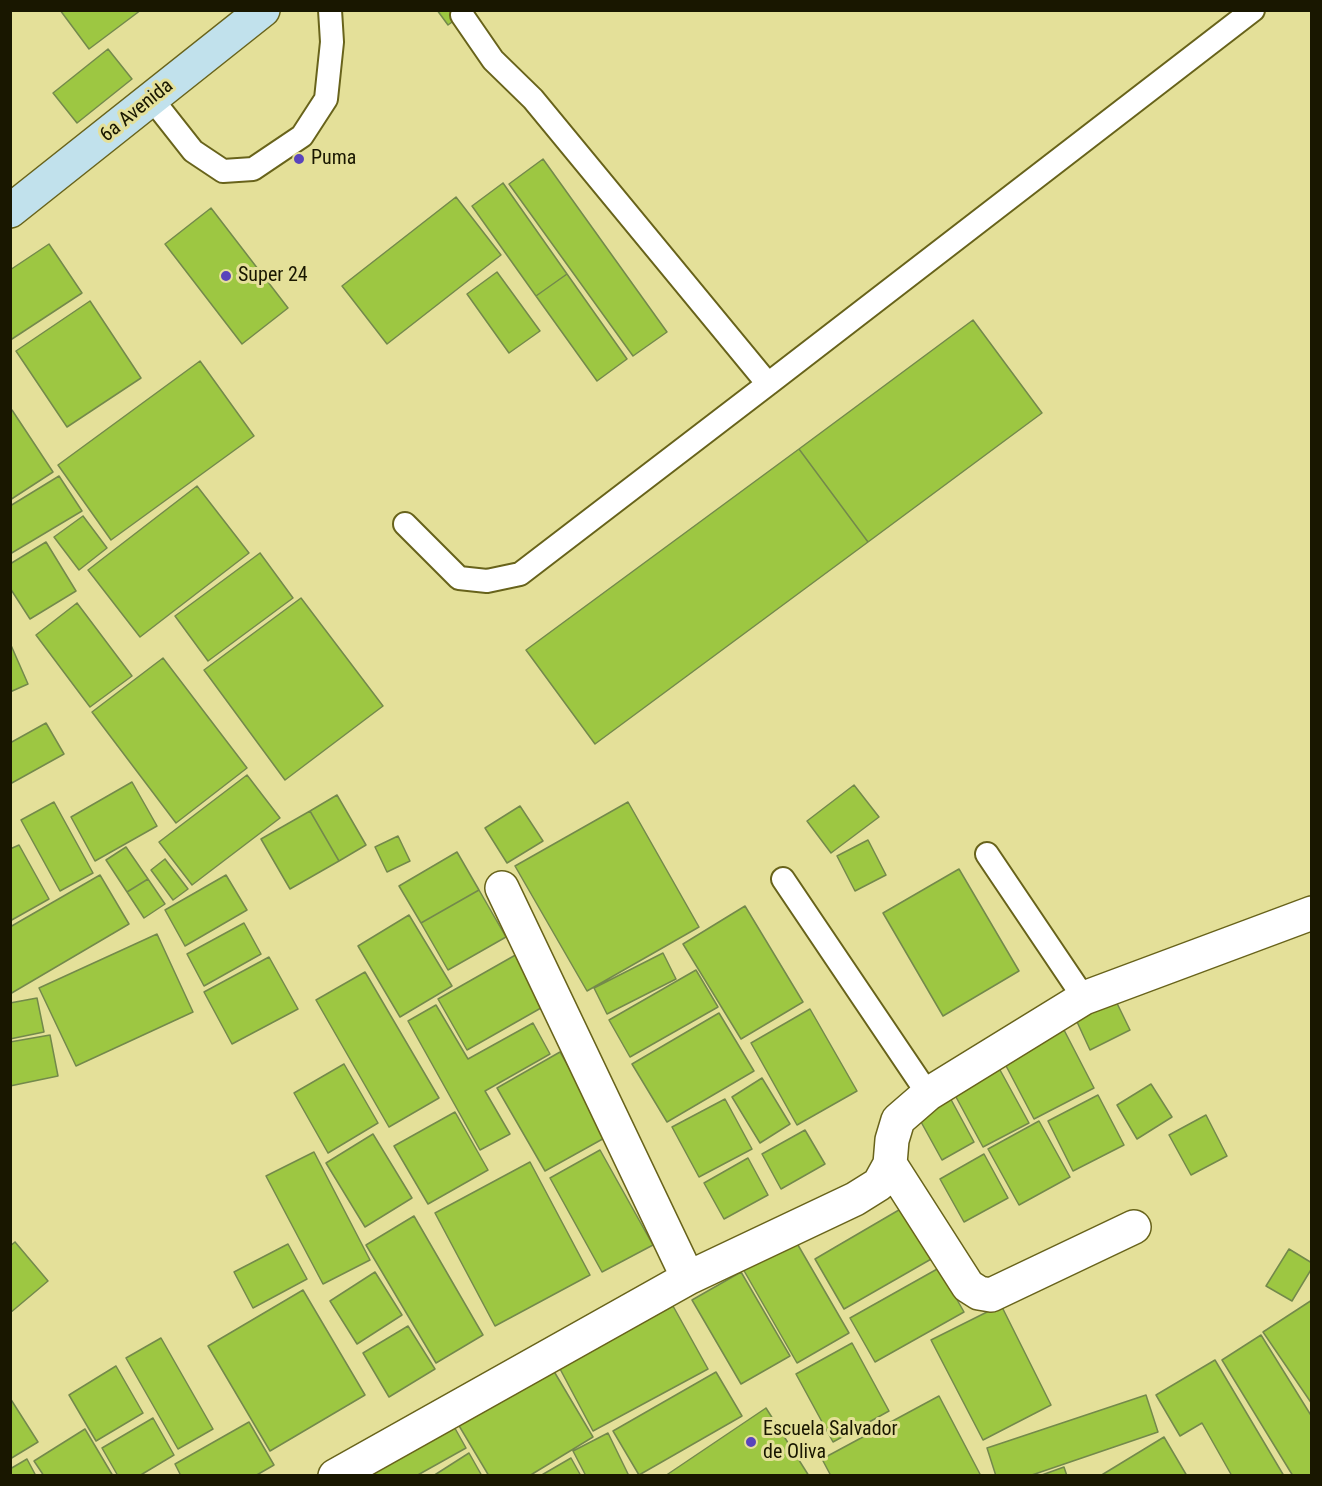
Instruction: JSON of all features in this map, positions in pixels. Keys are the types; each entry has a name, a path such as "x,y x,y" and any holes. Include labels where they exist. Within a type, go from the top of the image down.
{"main road":[{"name":"6a Avenida","path":"10,211 263,10"}],"street":[{"path":"502,888 688,1278"},
{"path":"335,1476 688,1278 855,1199 879,1184 890,1164 892,1140 898,1120 928,1094 1084,998 1311,913"},
{"path":"890,1164 968,1286 980,1293 992,1295 1134,1227"}],"lane":[{"path":"152,99 193,151 224,171 253,169 302,136 326,99 332,42 330,10"},
{"path":"405,524 459,578 487,581 520,574 1253,10"},
{"path":"462,15 493,60 533,99 768,384"},
{"path":"987,854 1084,998"},
{"path":"783,879 928,1094"}],"building":[{"path":"60,10 141,10 89,49"},
{"path":"437,10 469,10 448,25"},
{"path":"108,49 132,79 77,123 53,93"},
{"path":"543,159 667,332 633,356 509,184"},
{"path":"503,183 567,274 536,296 472,206"},
{"path":"456,197 501,255 387,344 342,286"},
{"name":"Super 24","path":"211,208 288,308 242,344 165,244"},
{"path":"49,244 82,293 12,339 10,337 10,270"},
{"path":"497,272 540,331 509,353 467,294"},
{"path":"567,274 627,359 597,381 536,296"},
{"path":"90,301 141,378 67,427 16,351"},
{"path":"973,320 1042,413 868,542 799,449"},
{"path":"200,361 254,436 111,540 58,465"},
{"path":"12,410 53,472 10,500 10,411"},
{"path":"799,449 868,542 595,744 526,650"},
{"path":"59,476 82,511 10,554 10,506"},
{"path":"197,486 249,553 140,637 88,570"},
{"path":"83,516 107,548 79,570 54,537"},
{"path":"46,542 76,591 30,619 10,588 10,564"},
{"path":"260,553 293,598 208,661 175,616"},
{"path":"301,598 383,706 285,780 204,670"},
{"path":"77,603 132,676 90,707 36,635"},
{"path":"10,643 28,684 10,692"},
{"path":"163,658 247,768 176,823 92,712"},
{"path":"46,723 64,754 10,784 10,743"},
{"path":"247,775 280,818 192,885 159,842"},
{"path":"132,782 157,826 95,861 71,817"},
{"path":"854,785 879,817 831,853 807,821"},
{"path":"337,795 366,845 339,861 310,811"},
{"path":"54,802 93,873 60,891 21,820"},
{"path":"628,802 699,927 587,991 515,866"},
{"path":"520,806 543,841 507,863 485,828"},
{"path":"310,811 339,861 290,889 261,839"},
{"path":"398,836 410,861 387,872 375,847"},
{"path":"868,840 886,875 855,891 837,856"},
{"path":"19,845 49,899 10,921 10,849"},
{"path":"126,847 148,879 127,892 106,860"},
{"path":"457,852 479,890 421,923 399,886"},
{"path":"165,859 188,889 173,900 151,870"},
{"path":"959,869 1019,971 943,1016 883,913"},
{"path":"100,875 129,924 10,994 10,927"},
{"path":"226,875 247,910 185,946 165,910"},
{"path":"148,879 165,904 144,918 127,892"},
{"path":"479,890 506,937 448,970 421,923"},
{"path":"745,906 803,1002 741,1039 683,944"},
{"path":"409,915 452,986 400,1017 358,946"},
{"path":"244,923 261,954 204,986 187,954"},
{"path":"157,934 193,1012 76,1066 39,988"},
{"path":"519,953 548,1004 467,1050 438,999"},
{"path":"663,953 676,979 607,1014 594,988"},
{"path":"269,957 298,1009 232,1044 204,992"},
{"path":"696,970 718,1007 630,1057 609,1020"},
{"path":"365,972 439,1098 389,1127 316,1000"},
{"path":"1112,993 1130,1030 1090,1050 1072,1011"},
{"path":"37,998 44,1032 10,1039 10,1003"},
{"path":"436,1005 468,1059 533,1023 550,1054 485,1091 510,1134 480,1150 408,1021"},
{"path":"810,1009 857,1091 797,1125 751,1043"},
{"path":"719,1013 754,1071 667,1122 632,1064"},
{"path":"1064,1030 1094,1088 1034,1119 1004,1062"},
{"path":"50,1035 58,1076 10,1086 10,1042"},
{"path":"560,1052 608,1136 545,1171 497,1088"},
{"path":"994,1059 1029,1123 983,1147 949,1084"},
{"path":"344,1064 378,1123 328,1153 294,1093"},
{"path":"762,1078 790,1124 760,1143 732,1097"},
{"path":"1151,1084 1172,1117 1137,1139 1117,1105"},
{"path":"948,1094 974,1142 942,1160 915,1111"},
{"path":"1098,1095 1124,1145 1073,1171 1048,1121"},
{"path":"725,1099 752,1149 699,1177 672,1127"},
{"path":"455,1112 488,1170 428,1204 394,1146"},
{"path":"1206,1115 1227,1156 1191,1175 1169,1135"},
{"path":"1039,1121 1070,1177 1019,1205 988,1149"},
{"path":"805,1130 825,1164 781,1189 762,1154"},
{"path":"373,1134 412,1198 365,1227 326,1163"},
{"path":"600,1150 653,1245 602,1272 550,1178"},
{"path":"314,1152 370,1260 323,1284 266,1176"},
{"path":"984,1154 1008,1198 964,1222 940,1179"},
{"path":"748,1158 768,1195 724,1219 704,1183"},
{"path":"530,1162 590,1275 495,1326 435,1213"},
{"path":"904,1207 933,1258 844,1309 815,1259"},
{"path":"414,1216 483,1335 436,1363 366,1245"},
{"path":"791,1233 849,1333 797,1363 739,1262"},
{"path":"15,1242 48,1281 10,1313 10,1246"},
{"path":"288,1244 307,1279 253,1308 234,1272"},
{"path":"1289,1249 1312,1263 1312,1268 1292,1301 1266,1286"},
{"path":"939,1268 964,1312 875,1362 850,1318"},
{"path":"375,1272 402,1315 357,1344 330,1301"},
{"path":"741,1272 790,1356 741,1384 692,1300"},
{"path":"303,1290 365,1395 270,1451 208,1346"},
{"path":"1312,1300 1312,1404 1263,1332"},
{"path":"1001,1305 1051,1405 983,1440 931,1340"},
{"path":"673,1306 708,1369 593,1431 559,1367"},
{"path":"408,1326 435,1369 389,1397 363,1353"},
{"path":"1261,1335 1312,1417 1312,1476 1293,1476 1222,1360"},
{"path":"161,1338 213,1429 178,1449 126,1358"},
{"path":"852,1343 889,1411 833,1442 796,1374"},
{"path":"1215,1360 1284,1476 1232,1476 1202,1423 1180,1436 1156,1395"},
{"path":"116,1366 143,1413 96,1441 69,1395"},
{"path":"552,1368 593,1437 529,1476 489,1476 458,1424"},
{"path":"716,1372 742,1416 639,1475 613,1431"},
{"path":"1146,1395 1158,1432 1029,1476 996,1476 987,1448"},
{"path":"939,1396 981,1476 831,1476 822,1459"},
{"path":"10,1398 38,1442 10,1459"},
{"name":"Escuela Salvador de Oliva","path":"766,1408 809,1476 665,1476"},
{"path":"153,1418 174,1455 139,1476 118,1476 102,1448"},
{"path":"249,1422 274,1465 255,1476 181,1476 175,1464"},
{"path":"452,1423 466,1448 416,1476 361,1476"},
{"path":"85,1429 113,1476 44,1476 34,1461"},
{"path":"608,1433 629,1476 586,1476 573,1451"},
{"path":"1164,1437 1187,1476 1100,1476"},
{"path":"469,1453 482,1476 433,1476"},
{"path":"571,1458 581,1476 540,1476"},
{"path":"27,1459 36,1476 10,1476 10,1469"},
{"path":"1064,1467 1067,1476 1039,1476"}],"place":[{"name":"Puma","path":"299,159"},
{"name":"Super 24","path":"226,276"},
{"name":"Escuela Salvador de Oliva","path":"751,1442"}]}
